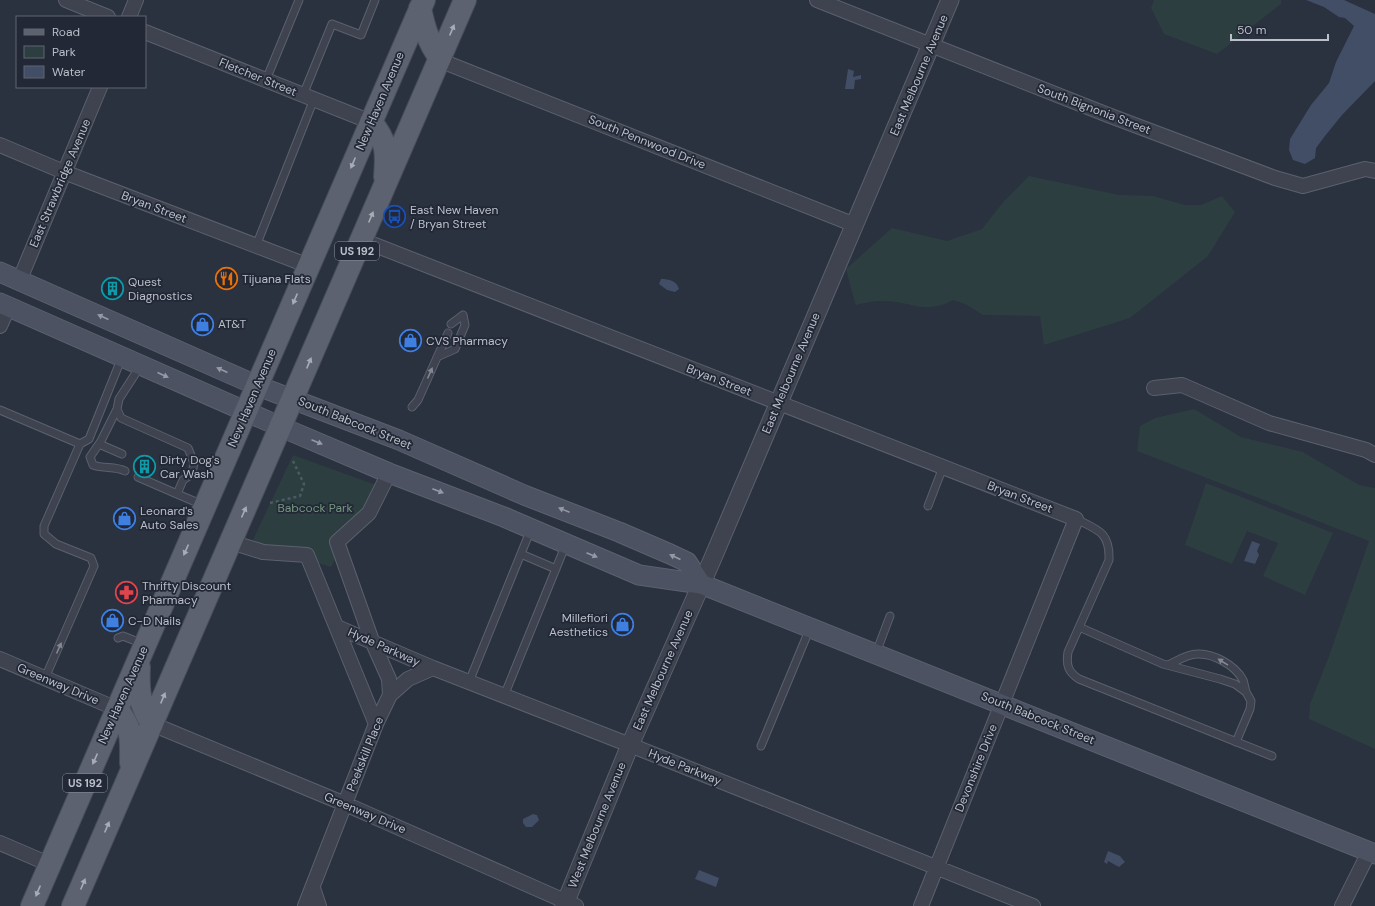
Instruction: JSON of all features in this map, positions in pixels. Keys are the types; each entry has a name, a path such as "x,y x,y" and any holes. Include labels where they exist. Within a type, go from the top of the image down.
{"main road":[{"name":"US 192","path":"73,906 282,427 465,0"},
{"path":"422,4 426,32 439,59"},
{"name":"New Haven Avenue","path":"32,906 247,412 422,4"},
{"path":"371,122 381,134 385,148 384,188"},
{"name":"South Babcock Street","path":"8,276 258,386 294,398 399,440 687,562 701,584"},
{"name":"South Babcock Street","path":"4,304 247,412 389,473 531,529 639,575 701,584 1372,853"},
{"path":"142,652 138,693 143,710 152,724"},
{"path":"117,709 127,722 131,733 131,772"}],"street":[{"path":"66,0 106,16"},
{"path":"129,16 136,0"},
{"name":"South Bignonia Street","path":"817,0 1275,178 1303,186 1365,170 1375,171"},
{"name":"East Melbourne Avenue","path":"630,745 701,584 950,0"},
{"name":"Fletcher Street","path":"146,32 371,122"},
{"name":"South Pennwood Drive","path":"439,59 855,225"},
{"name":"East Strawbridge Avenue","path":"8,276 64,172 100,88"},
{"name":"Bryan Street","path":"0,145 64,172 309,266"},
{"name":"Bryan Street","path":"362,240 1076,519"},
{"path":"0,326 4,304"},
{"path":"1154,388 1182,385 1269,423 1366,450 1375,455"},
{"path":"389,473 369,513 337,542 372,641 389,679 390,695"},
{"name":"Devonshire Drive","path":"921,906 1076,519"},
{"path":"231,542 263,552 307,555 376,724"},
{"name":"Hyde Parkway","path":"337,627 433,668 1032,906"},
{"name":"Greenway Drive","path":"0,659 117,709"},
{"name":"Peekskill Place","path":"305,906 376,724 390,695 408,679 433,668"},
{"name":"Greenway Drive","path":"152,724 345,804 569,905"},
{"name":"West Melbourne Avenue","path":"569,905 630,745"},
{"path":"0,843 50,864"},
{"path":"1342,906 1372,853"},
{"path":"313,888 319,906"}],"lane":[{"path":"266,80 299,0"},
{"path":"256,246 309,97 332,24 361,35 375,0"},
{"path":"437,357 455,349 465,325 464,315 452,324"},
{"path":"412,407 418,400 448,333"},
{"path":"45,678 73,618 91,575 94,562 87,555 79,554 49,540 44,534 44,526 80,444 89,439 122,356"},
{"path":"125,471 116,467 101,468 93,465 90,457 99,444 117,409 119,399 141,365"},
{"path":"117,409 121,418 188,448 194,463 192,474 180,479 177,494"},
{"path":"0,410 80,444"},
{"path":"99,444 122,454"},
{"path":"928,506 943,467"},
{"path":"138,477 206,506"},
{"path":"1076,519 1100,531 1106,538 1109,549 1109,560 1068,652 1068,668 1072,674 1079,679 1272,756"},
{"path":"469,682 531,529"},
{"path":"504,696 566,544"},
{"path":"521,554 556,569"},
{"path":"876,653 890,616"},
{"path":"761,746 810,627"},
{"path":"1079,627 1168,665 1235,684 1246,692 1252,701 1236,742"},
{"path":"118,638 123,636 142,652"},
{"path":"1168,665 1185,656 1196,654 1207,655 1221,660 1233,669 1243,679 1246,692"}],"path":[{"path":"270,503 300,496 304,484 293,461"}],"green space":[{"path":"1154,0 1281,0 1281,4 1217,54 1164,34 1151,8"},
{"path":"1029,176 1119,195 1153,196 1185,205 1201,205 1222,196 1235,212 1208,256 1130,318 1044,345 1040,316 983,315 965,304 953,300 933,307 917,306 891,301 856,305 846,269 892,228 947,241 982,229 1004,201"},
{"path":"1194,409 1241,437 1303,452 1359,485 1375,488 1375,749 1309,719 1310,704 1328,659 1369,541 1137,451 1140,426 1155,418"},
{"name":"Babcock Park","path":"293,455 376,485 331,567 252,542"},
{"path":"1206,483 1333,533 1305,595 1263,576 1278,543 1247,531 1232,564 1185,545"}],"water":[{"path":"1306,0 1344,0 1375,14 1375,81 1342,115 1325,136 1316,148 1315,158 1305,164 1293,160 1289,150 1290,139 1311,105 1329,83 1336,62 1354,26 1345,18 1339,17 1324,7"},
{"path":"848,69 854,71 853,77 861,75 861,79 855,80 854,89 845,89"},
{"path":"661,279 672,281 678,286 679,289 675,292 667,290 659,284"},
{"path":"1252,541 1260,544 1257,551 1259,555 1255,564 1244,561"},
{"path":"533,814 537,815 539,820 532,827 526,827 523,823 523,819"},
{"path":"1108,851 1120,856 1125,862 1119,867 1108,861 1107,864 1104,862"},
{"path":"699,870 719,878 716,887 695,879"}],"place":[{"name":"East New Haven / Bryan Street","path":"394,217"},
{"name":"Tijuana Flats","path":"226,279"},
{"name":"Quest Diagnostics","path":"113,289"},
{"name":"AT&T","path":"202,324"},
{"name":"CVS Pharmacy","path":"411,341"},
{"name":"Dirty Dog's Car Wash","path":"145,467"},
{"name":"Leonard's Auto Sales","path":"125,518"},
{"name":"Thrifty Discount Pharmacy","path":"126,593"},
{"name":"C-D Nails","path":"112,621"},
{"name":"Millefiori Aesthetics","path":"623,625"}]}
